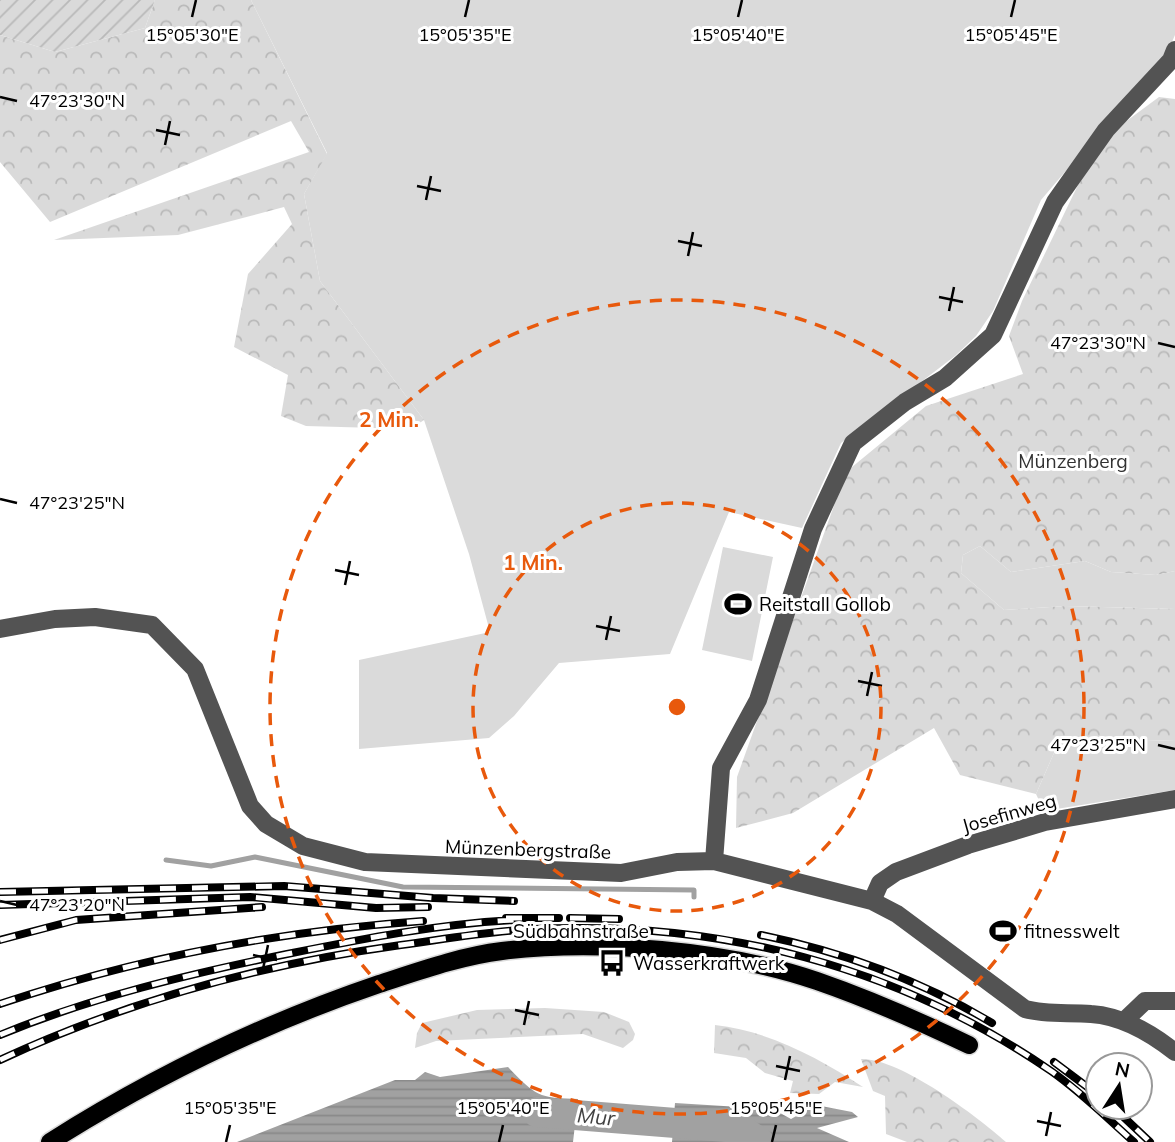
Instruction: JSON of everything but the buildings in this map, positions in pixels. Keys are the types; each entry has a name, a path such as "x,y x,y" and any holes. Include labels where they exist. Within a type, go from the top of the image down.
{"main road":[{"name":"Südbahnstraße","path":"50,1142 138,1089 280,1021 422,970 501,951 613,948 711,956 766,967 816,981 884,1006 969,1045"}],"street":[{"path":"714,861 721,768 758,700 813,529 853,443 905,402 945,378 993,335 1055,202 1106,130 1171,60 1175,50"},
{"name":"Münzenbergstraße","path":"0,629 55,619 95,617 152,625 195,669 250,807 265,824 303,846 366,863 516,870 621,873 677,862 714,861 872,901 897,914 1025,1009 1038,1013 1091,1014 1124,1021 1175,1052"},
{"name":"Josefinweg","path":"872,901 880,883 896,872 968,845 1045,822 1175,799"},
{"path":"1124,1021 1145,1001 1175,1001"}],"green space":[{"path":"0,0 155,0 145,28 55,52 0,35"},
{"path":"155,0 251,0 327,154 304,194 320,281 424,420 411,429 306,426 281,416 288,375 234,347 248,274 292,224 284,207 178,235 54,240 309,152 291,121 50,222 0,162 0,35 55,52 145,28"},
{"path":"251,0 1175,0 1175,35 1168,51 1041,200 993,311 976,336 955,356 841,443 802,528 729,512 670,654 559,663 514,716 489,738 359,749 359,660 490,632 469,554 424,420 320,281 304,194 327,153"},
{"name":"Münzenberg","path":"1159,97 1175,99 1175,571 1156,575 1111,572 1085,561 1011,572 980,546 963,555 961,573 1004,610 1066,606 1175,609 1175,741 1061,737 1036,794 960,775 934,728 793,813 736,828 737,777 846,472 926,406 1023,374 1009,336 1022,301 1078,185 1113,131"},
{"path":"980,546 1011,572 1085,561 1111,572 1156,575 1175,571 1175,609 1066,606 1004,610 961,573 963,555"},
{"name":"Reitstall Gollob","path":"723,547 773,557 752,661 702,650"},
{"path":"1061,737 1175,741 1175,790 1044,811 1036,794"},
{"path":"545,1008 604,1012 629,1022 635,1034 633,1040 623,1048 583,1034 436,1041 415,1048 417,1033 422,1023 477,1010"},
{"path":"715,1025 755,1033 793,1047 863,1087 835,1082 819,1094 790,1093 793,1081 765,1073 746,1058 714,1053"},
{"path":"861,1059 896,1068 937,1090 1006,1142 907,1142 886,1134 885,1096 873,1091"}],"shaded area":[{"name":"Mur","path":"508,1067 538,1094 578,1099 573,1142 237,1142 395,1080 415,1080 425,1072 440,1077"},
{"path":"675,1103 773,1109 791,1119 816,1105 852,1112 858,1117 817,1128 849,1142 672,1142"}],"waterway":[{"path":"166,860 211,866 255,857 403,887 694,890 694,897"},
{"name":"Mur","path":"537,1112 738,1128 759,1142"}],"railway":[{"path":"0,892 284,886 433,898 514,901"},
{"path":"0,905 250,897 376,908 428,907"},
{"path":"0,940 76,920 262,907"},
{"path":"506,918 559,918"},
{"path":"570,918 619,919"},
{"path":"0,1035 105,998 214,970 400,933 514,920"},
{"path":"0,1004 103,973 209,949 316,932 423,921"},
{"path":"0,1060 97,1020 247,974 349,953 468,936 517,930 603,928 739,942 804,957 869,978 932,1003 992,1034 1051,1071 1134,1142"},
{"path":"761,935 822,950 880,969 937,993 992,1023"},
{"path":"1054,1062 1084,1084"},
{"path":"1128,1121 1150,1142"}],"place":[{"name":"Reitstall Gollob","path":"738,604"},
{"name":"fitnesswelt","path":"1003,931"},
{"name":"Wasserkraftwerk","path":"612,963"}]}
